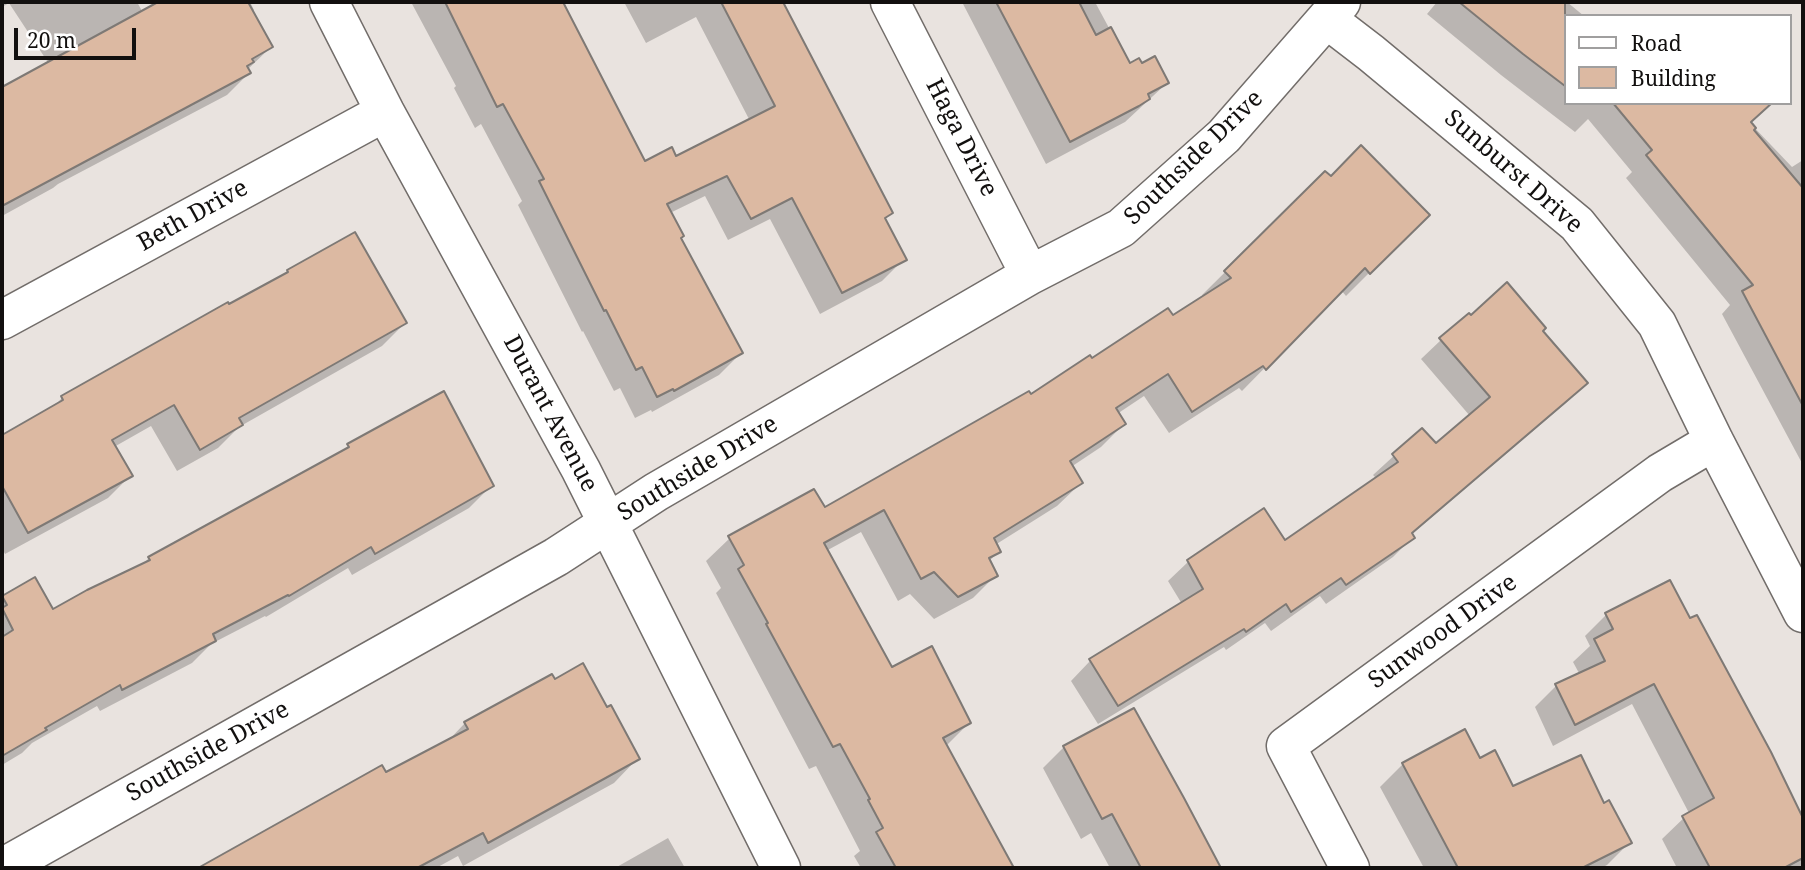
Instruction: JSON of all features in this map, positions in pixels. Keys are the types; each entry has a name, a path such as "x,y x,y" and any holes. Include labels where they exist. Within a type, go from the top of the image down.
{"street":[{"name":"Durant Avenue","path":"329,2 385,112 575,458 780,868"},
{"name":"Haga Drive","path":"890,2 1030,275"},
{"name":"Southside Drive","path":"2,868 556,557 656,492 1030,275 1121,228 1224,136 1334,11"},
{"name":"Sunburst Drive","path":"1334,11 1382,61 1577,224 1657,324 1803,613"},
{"name":"Beth Drive","path":"2,320 385,112"},
{"name":"Sunwood Drive","path":"1350,868 1286,746 1660,473 1714,441"}],"building":[{"path":"158,2 248,2 273,47 252,59 254,62 247,66 251,73 2,206 2,87"},
{"path":"445,2 563,2 645,161 672,147 676,156 775,106 721,2 783,2 893,213 885,218 907,260 842,293 792,198 751,219 727,176 667,204 684,236 681,238 743,353 674,391 673,389 657,397 642,367 636,370 606,310 604,311 539,181 544,179 503,104 497,107"},
{"path":"996,2 1079,2 1096,35 1111,27 1130,63 1139,58 1142,63 1155,56 1169,83 1148,94 1150,99 1139,106 1070,142"},
{"path":"1459,2 1565,2 1563,84"},
{"path":"1615,105 1770,105 1751,122 1756,128 1754,130 1803,188 1803,406 1742,291 1753,285 1646,155 1652,150"},
{"path":"1361,145 1430,215 1370,274 1365,268 1266,370 1263,366 1192,412 1168,374 1116,408 1126,424 1070,461 1083,483 994,538 1001,552 989,558 998,576 958,597 934,572 921,579 884,510 824,543 892,667 932,646 971,723 943,738 1014,868 896,868 876,832 883,828 868,800 870,799 840,744 833,747 766,624 768,623 738,569 744,565 728,536 814,489 825,507 1029,391 1031,394 1168,308 1173,315 1231,278 1224,271 1325,171 1331,176"},
{"path":"355,232 407,323 239,418 243,425 200,450 174,405 112,440 133,476 28,533 2,486 2,435 63,400 61,396 228,302 229,304 288,272 287,270"},
{"path":"1507,282 1546,328 1543,331 1588,383 1412,533 1415,538 1346,585 1341,578 1291,612 1286,604 1246,632 1244,629 1118,706 1089,659 1203,589 1187,560 1264,508 1285,540 1398,462 1392,454 1422,428 1436,443 1490,397 1439,338 1469,313 1471,315"},
{"path":"444,391 494,486 375,554 371,547 289,596 213,634 216,641 122,690 120,685 2,756 2,637 13,630 2,608 7,605 2,596 35,577 53,609 150,560 148,557 349,447 347,444"},
{"path":"1670,580 1690,618 1697,615 1771,752 1803,818 1803,858 1784,868 1710,868 1682,816 1714,798 1654,684 1575,725 1555,684 1605,661 1594,639 1613,629 1605,613"},
{"path":"583,663 607,707 611,705 640,759 488,843 483,833 417,868 198,868 382,765 386,772 468,729 464,722 552,674 555,679"},
{"path":"1134,708 1221,868 1141,868 1112,814 1102,819 1063,746"},
{"path":"1465,729 1480,758 1495,750 1513,786 1581,755 1604,803 1609,800 1632,843 1582,868 1458,868 1402,763"}]}
